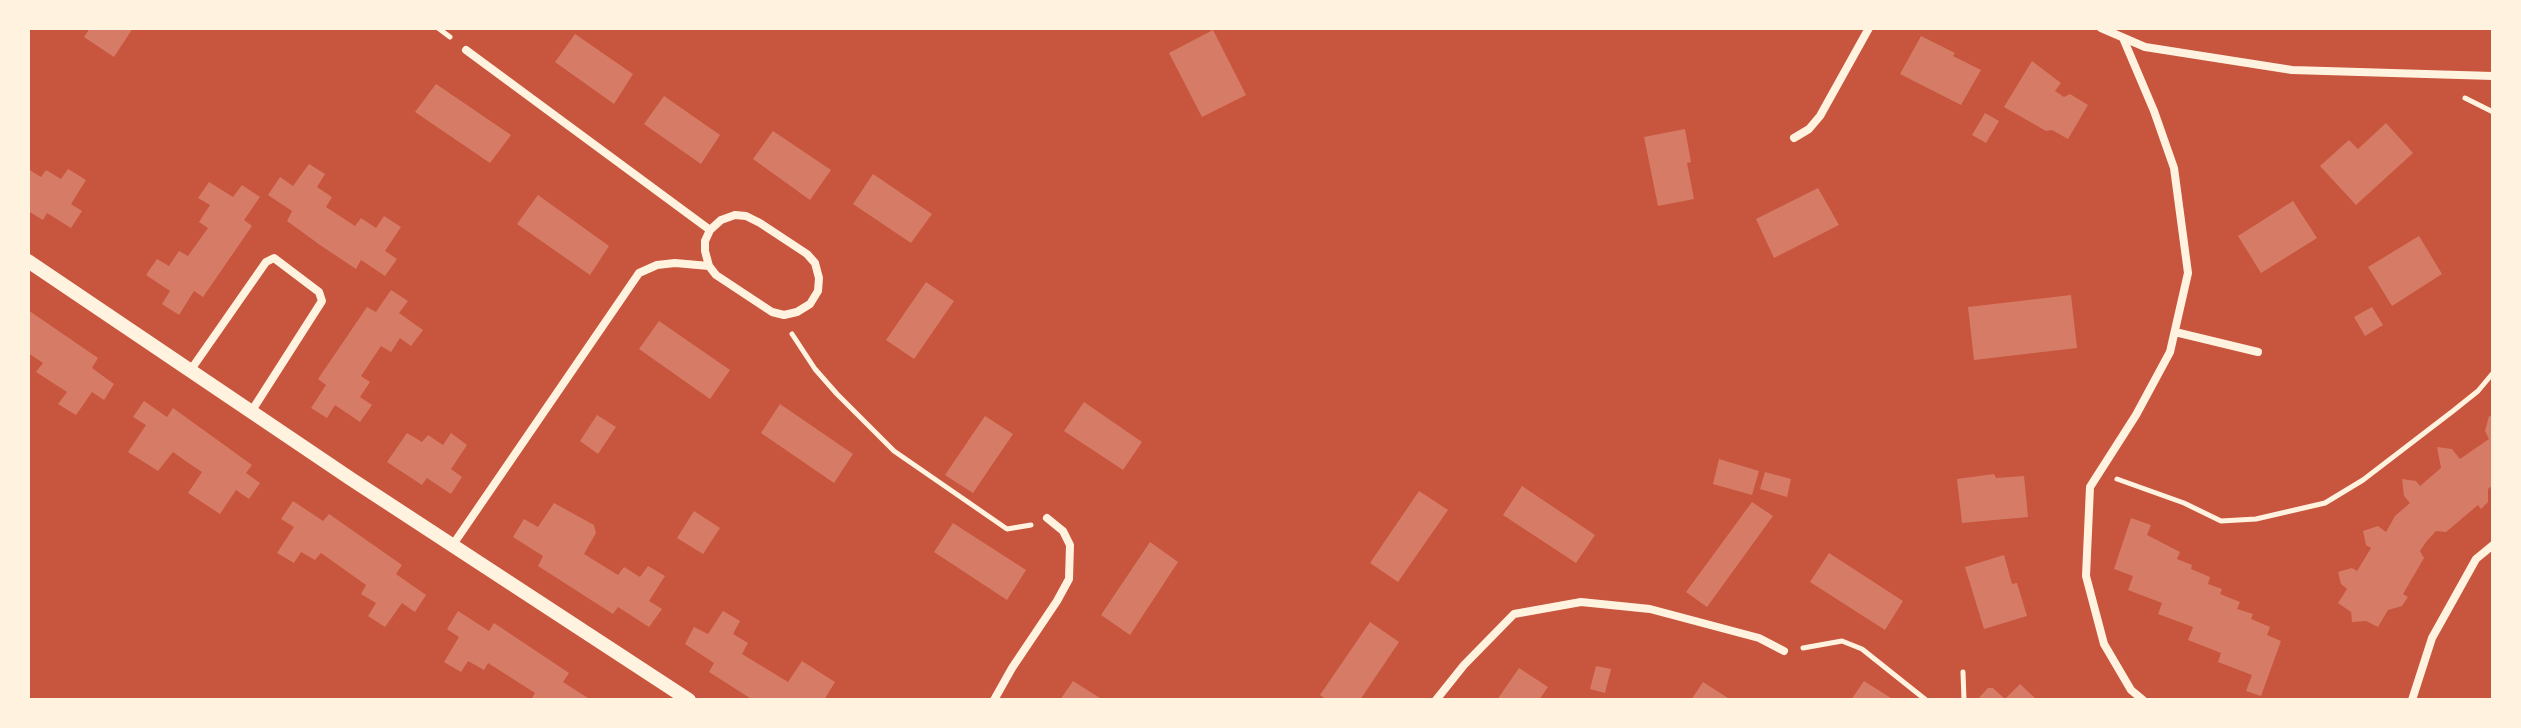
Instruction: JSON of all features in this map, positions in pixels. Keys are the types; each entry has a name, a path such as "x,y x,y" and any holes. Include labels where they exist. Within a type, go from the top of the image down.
{"street":[{"path":"1794,138 1809,129 1820,116 1869,28"},
{"path":"2101,28 2145,47 2292,70 2493,76"},
{"path":"2123,38 2174,168 2188,273 2170,352 2136,415 2090,487 2086,576 2104,644 2131,690 2143,700"},
{"path":"466,50 710,230"},
{"path":"735,215 746,216 807,254 815,263 819,278 818,291 810,304 784,315 762,306 716,275 709,266 705,251 710,230 721,220 735,215"},
{"path":"190,371 266,262 274,258 319,292 322,301 251,412"},
{"path":"28,261 452,546 689,700"},
{"path":"452,546 639,273 657,265 675,263 709,266"},
{"path":"2175,332 2258,352"},
{"path":"994,700 1069,579 1070,545 1063,531 1047,518"},
{"path":"2412,700 2432,638 2476,559 2493,545"},
{"path":"1436,700 1464,665 1514,614 1581,602 1650,609 1759,638 1784,651"}],"path":[{"path":"784,315 795,339 815,369 894,451 1007,529 1025,528 1047,518"},
{"path":"2099,474 2184,503 2221,521 2256,519 2325,503 2363,480 2453,411 2478,391 2493,373"},
{"path":"1784,651 1842,641 1862,649 1926,700"},
{"path":"1963,672 1964,700"}],"building":[{"path":"90,28 133,28 114,57 84,37"},
{"path":"1213,30 1246,95 1202,117 1169,53"},
{"path":"575,34 633,74 614,104 555,62"},
{"path":"1921,36 1981,70 1961,105 1900,74"},
{"path":"2032,61 2061,83 2055,91 2064,97 2070,94 2088,105 2068,139 2052,130 2046,131 2004,107"},
{"path":"436,84 511,135 490,163 415,112"},
{"path":"664,96 720,135 701,164 644,124"},
{"path":"1985,113 1999,121 1986,143 1972,135"},
{"path":"2386,123 2413,153 2356,205 2320,166 2349,140 2358,149"},
{"path":"1685,129 1694,199 1658,206 1644,137"},
{"path":"773,131 831,170 810,200 753,159"},
{"path":"309,164 325,174 317,187 332,197 326,207 355,226 361,218 376,228 384,216 401,227 385,251 397,259 385,276 361,260 356,269 320,245 287,221 292,211 268,195 280,177 293,186"},
{"path":"28,169 41,177 46,170 61,179 68,169 86,180 71,204 82,211 71,228 47,213 43,220 28,211"},
{"path":"873,174 932,214 911,243 853,204"},
{"path":"209,182 233,197 242,185 260,197 244,220 252,226 203,297 194,291 179,315 162,304 170,291 146,275 157,259 169,266 179,251 188,256 208,228 199,222 210,205 198,198"},
{"path":"1818,188 1839,225 1774,258 1756,219"},
{"path":"538,195 609,246 590,275 517,224"},
{"path":"2293,201 2317,238 2261,273 2238,236"},
{"path":"2419,236 2442,274 2392,306 2368,267"},
{"path":"926,282 954,301 914,359 886,340"},
{"path":"391,290 408,301 399,313 423,330 411,346 400,338 391,352 381,346 361,376 370,382 360,397 372,405 360,422 335,405 327,418 311,408 326,385 318,379 367,307 376,312"},
{"path":"2071,295 2077,348 1974,360 1968,307"},
{"path":"2372,307 2383,325 2365,336 2354,317"},
{"path":"28,310 98,358 92,368 114,384 104,400 92,392 76,415 58,404 67,392 36,372 43,363 28,353"},
{"path":"659,321 730,370 710,399 639,349"},
{"path":"144,401 167,417 173,408 252,465 246,473 260,483 249,499 236,490 220,514 188,493 202,472 173,452 158,471 128,452 146,425 133,417"},
{"path":"1084,402 1142,442 1123,470 1064,431"},
{"path":"780,404 853,454 834,483 761,433"},
{"path":"597,415 616,427 598,454 580,441"},
{"path":"985,416 1013,434 973,493 945,475"},
{"path":"2489,416 2493,417 2493,485 2488,489 2488,502 2481,509 2478,505 2446,532 2436,531 2426,542 2420,551 2424,558 2403,594 2408,597 2402,606 2388,610 2378,627 2366,621 2352,622 2351,612 2338,603 2347,589 2341,584 2338,572 2352,568 2357,571 2371,548 2366,545 2363,531 2378,526 2386,532 2395,516 2410,503 2404,496 2402,479 2416,481 2420,486 2441,468 2437,447 2452,449 2460,459 2489,439 2485,431"},
{"path":"407,433 422,442 428,435 443,445 451,433 467,445 451,469 462,477 451,494 427,478 422,485 387,462"},
{"path":"1719,459 1759,471 1752,495 1713,484"},
{"path":"1765,472 1791,479 1787,497 1760,489"},
{"path":"1994,474 1996,478 2024,476 2028,517 1962,523 1957,479"},
{"path":"1522,486 1595,535 1576,563 1503,515"},
{"path":"1419,491 1448,510 1398,582 1370,563"},
{"path":"293,501 323,521 329,514 402,565 396,574 426,595 415,612 402,603 385,627 368,616 376,603 361,594 366,585 321,553 315,560 301,552 294,563 277,553 294,527 281,519"},
{"path":"1752,502 1773,516 1707,607 1686,592"},
{"path":"554,503 594,525 596,533 584,554 618,575 624,567 640,577 648,566 665,576 649,601 662,609 649,627 618,607 613,614 538,566 543,556 513,537 524,519 538,527"},
{"path":"694,511 720,528 703,554 677,538"},
{"path":"2131,518 2151,525 2147,535 2180,552 2177,559 2210,577 2208,584 2222,589 2220,594 2240,602 2237,609 2253,614 2251,619 2270,627 2267,635 2281,641 2261,696 2246,691 2252,675 2218,662 2221,653 2188,640 2193,627 2158,614 2162,603 2128,590 2133,576 2114,569"},
{"path":"953,523 1026,570 1007,600 934,552"},
{"path":"1150,542 1178,562 1130,635 1101,615"},
{"path":"1829,553 1903,601 1885,630 1810,582"},
{"path":"2004,555 2012,584 2017,583 2027,616 1984,629 1965,567"},
{"path":"458,611 489,631 494,623 569,673 563,682 591,700 531,700 535,693 488,663 484,670 468,661 461,672 444,662 459,637 447,629"},
{"path":"723,611 740,621 733,634 748,643 742,654 788,682 802,661 835,682 824,700 753,700 709,672 714,663 685,644 694,627 708,634"},
{"path":"1370,622 1399,642 1360,700 1327,700 1320,695"},
{"path":"1596,666 1611,669 1605,693 1590,689"},
{"path":"1519,668 1548,687 1539,700 1497,700"},
{"path":"1073,681 1103,700 1060,700"},
{"path":"1864,681 1894,700 1851,700"},
{"path":"1703,682 1731,700 1691,700"},
{"path":"2020,684 2037,700 1977,700 1988,688 1993,688 2005,699"}]}
